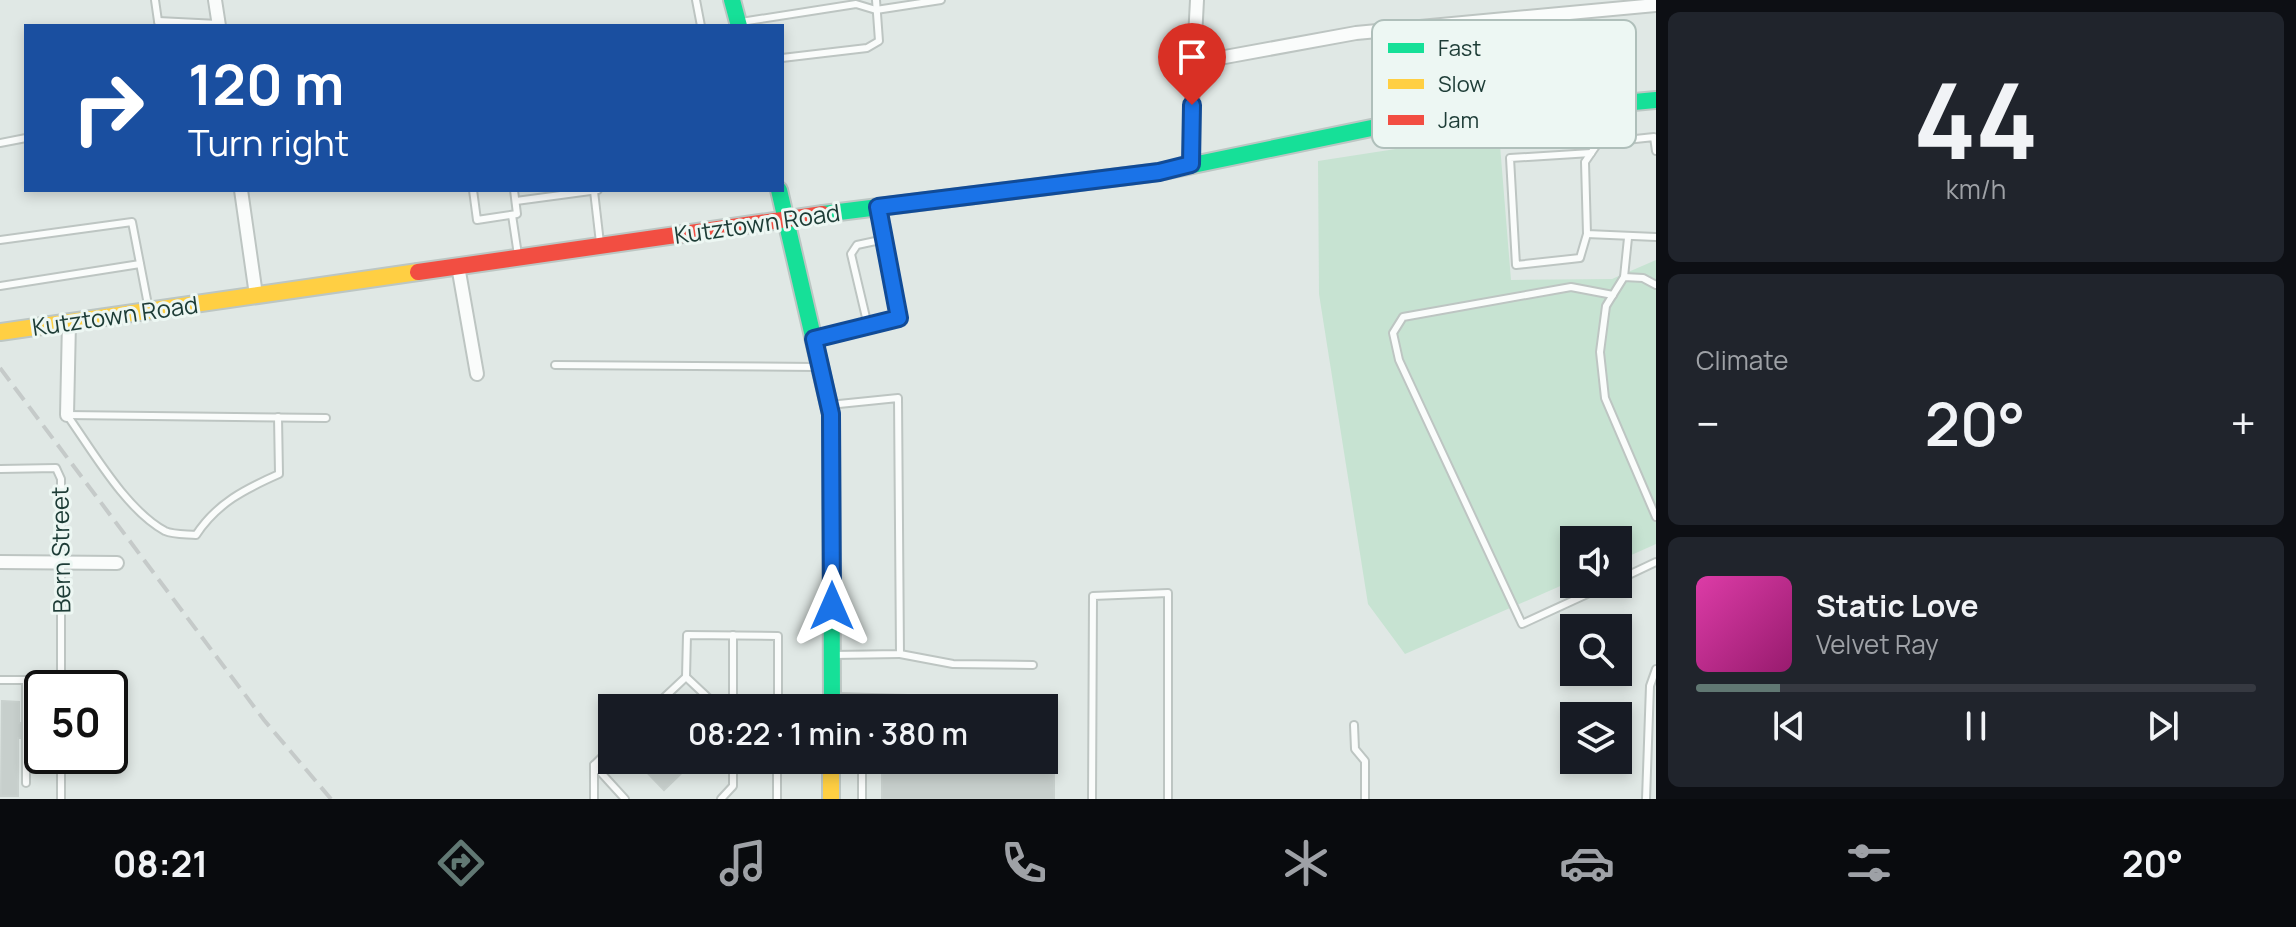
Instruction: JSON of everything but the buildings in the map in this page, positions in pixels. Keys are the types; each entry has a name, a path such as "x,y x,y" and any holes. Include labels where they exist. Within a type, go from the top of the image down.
{"main road":[{"path":"732,0 738,24"},
{"name":"Kutztown Road","path":"1636,102 1656,100"},
{"name":"Kutztown Road","path":"0,332 786,219 1159,172 1372,128"},
{"path":"779,192 829,405 832,441 832,694"},
{"path":"831,774 831,799"}],"street":[{"path":"215,0 218,24"},
{"path":"1191,164 1197,0"},
{"path":"1495,20 1656,5"},
{"path":"1193,76 1214,59 1372,32"},
{"path":"241,192 256,295"},
{"path":"458,266 477,374"},
{"path":"67,415 69,322"},
{"path":"0,562 117,563"}],"lane":[{"path":"155,0 159,24"},
{"path":"696,0 701,24"},
{"path":"784,58 867,48 879,41 876,0"},
{"path":"738,24 856,4 876,10 941,0"},
{"path":"1655,136 1656,151"},
{"path":"0,143 24,138"},
{"path":"1591,153 1517,155 1510,158 1516,265 1580,258 1587,234 1585,162 1594,148"},
{"path":"473,192 477,220 517,214 514,192"},
{"path":"516,201 581,192"},
{"path":"596,192 601,245"},
{"path":"814,339 899,318 878,207"},
{"path":"512,215 518,257"},
{"path":"0,240 132,222 149,310"},
{"path":"1587,234 1656,237"},
{"path":"1628,238 1624,277 1606,306 1600,352 1605,398 1656,517"},
{"path":"868,326 863,305 864,288 856,274 857,245 885,239"},
{"path":"876,251 887,249"},
{"path":"0,286 140,264"},
{"path":"879,268 890,265"},
{"path":"856,274 864,271"},
{"path":"1624,277 1643,278 1656,285"},
{"path":"884,284 894,281"},
{"path":"1579,598 1522,624 1399,360 1393,333 1403,317 1504,297 1571,287 1613,295"},
{"path":"887,299 897,296"},
{"path":"863,305 871,303"},
{"path":"555,365 821,367"},
{"path":"829,405 898,398 900,654"},
{"path":"67,415 326,418"},
{"path":"67,415 109,474 148,519 168,533 196,535 235,493 279,474 278,417"},
{"name":"Bern Street","path":"0,469 56,468 61,479 61,670"},
{"path":"1632,573 1656,562"},
{"path":"1092,799 1093,596 1168,593 1168,799"},
{"path":"668,694 686,677 687,635 733,635 778,636 778,694"},
{"path":"733,635 733,694"},
{"path":"832,655 900,654 953,664 1033,665"},
{"path":"1646,799 1650,686 1656,669"},
{"path":"686,677 704,694"},
{"path":"0,680 26,680 26,783"},
{"path":"1354,725 1355,749 1365,761 1365,799"},
{"path":"594,799 594,765 598,761"},
{"path":"594,765 625,799"},
{"path":"61,774 61,799"},
{"path":"721,799 733,786 733,774"},
{"path":"777,774 777,799"},
{"path":"862,774 862,799"},
{"path":"733,786 744,786"},
{"path":"767,786 777,787"}],"green space":[{"path":"1402,148 1500,148 1511,280 1612,279 1656,260 1656,544 1632,555 1632,526 1560,526 1560,586 1405,654 1368,604 1319,294 1318,161"}],"railway":[{"path":"0,368 264,720 331,799"}],"traffic: fast":[{"path":"732,0 738,24"},
{"path":"1636,102 1656,100"},
{"path":"823,214 1159,172 1372,128"},
{"path":"779,192 831,414 832,694"}],"traffic: slow":[{"path":"0,332 418,272"},
{"path":"831,774 831,799"}],"traffic: jam":[{"path":"418,272 823,214"}],"route":[{"path":"832,606 831,414 814,339 899,318 878,207 1159,172 1191,164 1192,105"}]}
